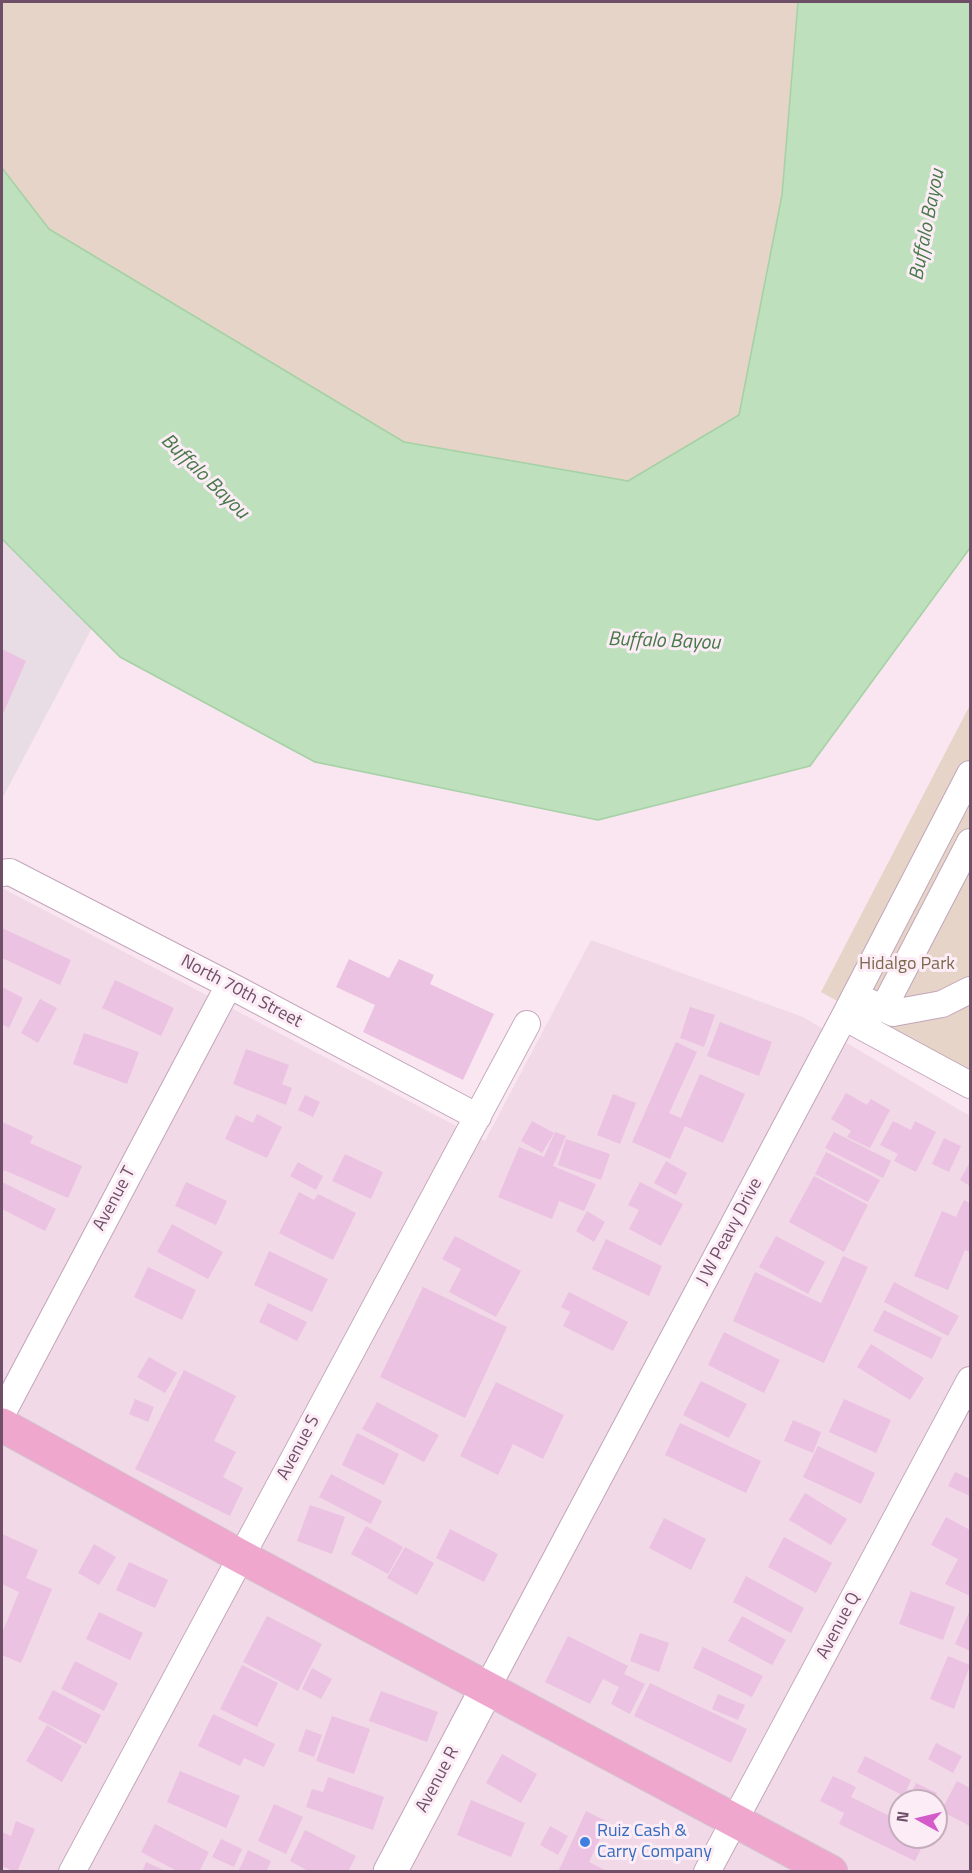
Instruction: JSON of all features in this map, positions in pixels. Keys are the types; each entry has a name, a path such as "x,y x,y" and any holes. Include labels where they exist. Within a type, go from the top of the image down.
{"main road":[{"path":"2,1425 240,1556 831,1872"}],"street":[{"name":"J W Peavy Drive","path":"487,1688 850,1006 970,774"},
{"path":"883,1009 962,880 970,842"},
{"name":"North 70th Street","path":"2,873 10,872 229,985 478,1118"},
{"name":"Avenue T","path":"2,1414 229,985"},
{"path":"850,1006 883,1009 893,1013 942,1004 970,990"},
{"path":"850,1006 970,1085"},
{"name":"Avenue S","path":"72,1872 527,1024"},
{"name":"Avenue Q","path":"707,1872 970,1380"},
{"name":"Avenue R","path":"390,1872 487,1688"}],"shaded area":[{"path":"2,539 92,628 2,799"},
{"path":"2,888 485,1141 591,940 803,1017 970,1116 970,1871 2,1872"}],"green space":[{"path":"2,2 798,2 782,195 739,415 628,481 404,442 49,229 2,168"},
{"name":"Hidalgo Park","path":"970,705 970,1074 821,992"}],"water":[{"name":"Buffalo Bayou","path":"798,2 970,2 970,548 810,766 598,820 315,762 120,657 2,539 2,168 49,229 404,442 628,481 739,415 782,195"}],"building":[{"path":"2,649 26,661 2,716"},
{"path":"2,928 71,960 60,985 2,958"},
{"path":"349,959 389,978 399,959 434,975 430,984 494,1014 463,1080 363,1032 375,1005 336,987"},
{"path":"115,980 174,1008 161,1036 102,1008"},
{"path":"2,987 23,998 9,1028 2,1024"},
{"path":"40,999 57,1008 38,1043 21,1033"},
{"path":"690,1007 715,1015 704,1047 680,1038"},
{"path":"720,1022 772,1042 759,1076 707,1056"},
{"path":"84,1033 139,1052 127,1084 73,1064"},
{"path":"676,1042 697,1052 669,1113 681,1118 700,1074 745,1094 723,1143 685,1126 670,1159 632,1142"},
{"path":"246,1049 289,1065 282,1084 292,1088 286,1105 233,1084"},
{"path":"846,1093 867,1105 871,1099 890,1110 870,1148 847,1137 851,1131 831,1119"},
{"path":"613,1094 636,1103 620,1144 597,1135"},
{"path":"305,1095 320,1102 313,1117 298,1110"},
{"path":"257,1114 282,1127 267,1158 225,1139 236,1115 253,1123"},
{"path":"532,1121 554,1133 542,1153 521,1141"},
{"path":"893,1121 911,1130 915,1121 936,1132 916,1172 894,1161 898,1154 880,1145"},
{"path":"2,1122 33,1136 30,1143 82,1166 68,1198 4,1170 2,1176"},
{"path":"555,1132 566,1136 553,1166 596,1184 584,1211 559,1201 552,1219 498,1197 519,1147 544,1157"},
{"path":"834,1132 891,1161 883,1178 825,1148"},
{"path":"944,1138 961,1146 949,1172 932,1164"},
{"path":"566,1139 610,1154 601,1180 558,1165"},
{"path":"826,1152 880,1180 868,1202 815,1174"},
{"path":"345,1154 383,1172 371,1199 332,1181"},
{"path":"666,1161 687,1173 676,1195 654,1183"},
{"path":"298,1162 323,1176 316,1190 290,1176"},
{"path":"970,1162 970,1186 960,1180"},
{"path":"814,1176 868,1205 844,1252 789,1222"},
{"path":"2,1182 56,1209 45,1231 2,1209"},
{"path":"186,1182 227,1201 216,1225 175,1206"},
{"path":"640,1182 683,1204 661,1246 629,1229 639,1210 628,1205"},
{"path":"299,1192 314,1200 318,1194 356,1213 333,1260 279,1233"},
{"path":"964,1200 970,1203 970,1252 965,1250 948,1290 914,1276 942,1211 956,1217"},
{"path":"587,1211 605,1222 594,1242 576,1231"},
{"path":"172,1224 223,1252 208,1279 157,1252"},
{"path":"455,1236 521,1271 496,1317 449,1292 461,1269 442,1259"},
{"path":"776,1236 825,1262 808,1294 759,1267"},
{"path":"606,1239 662,1266 649,1296 592,1269"},
{"path":"269,1251 328,1279 312,1312 254,1285"},
{"path":"843,1256 868,1267 824,1363 733,1321 755,1272 821,1303"},
{"path":"148,1267 196,1290 182,1320 134,1297"},
{"path":"894,1282 959,1316 948,1336 884,1302"},
{"path":"423,1287 507,1327 465,1418 380,1377"},
{"path":"569,1292 628,1322 613,1351 563,1326 570,1312 561,1307"},
{"path":"268,1303 307,1322 297,1341 259,1322"},
{"path":"884,1310 942,1338 932,1359 873,1331"},
{"path":"724,1332 780,1360 764,1393 708,1365"},
{"path":"871,1344 924,1378 910,1400 857,1367"},
{"path":"149,1357 177,1373 165,1393 137,1377"},
{"path":"184,1370 236,1396 214,1441 236,1452 223,1477 243,1488 230,1516 135,1469"},
{"path":"701,1381 747,1404 729,1438 683,1415"},
{"path":"496,1382 564,1415 543,1459 513,1444 498,1475 460,1456"},
{"path":"135,1399 154,1407 148,1422 129,1414"},
{"path":"844,1399 891,1420 876,1453 829,1432"},
{"path":"377,1402 439,1435 424,1462 362,1429"},
{"path":"793,1420 821,1432 813,1453 784,1441"},
{"path":"680,1423 761,1461 746,1493 665,1455"},
{"path":"357,1433 399,1454 384,1485 342,1465"},
{"path":"818,1446 875,1473 861,1504 803,1477"},
{"path":"955,1472 970,1479 970,1496 948,1486"},
{"path":"331,1474 382,1501 371,1524 319,1497"},
{"path":"805,1493 847,1519 831,1545 789,1520"},
{"path":"310,1505 345,1517 332,1554 297,1541"},
{"path":"946,1517 970,1530 970,1596 945,1584 958,1559 931,1545"},
{"path":"664,1518 706,1539 691,1570 649,1548"},
{"path":"366,1526 403,1547 388,1574 351,1554"},
{"path":"450,1529 498,1554 484,1582 436,1558"},
{"path":"2,1534 38,1550 26,1578 52,1589 21,1663 2,1655 2,1633 19,1592 2,1584"},
{"path":"784,1537 832,1563 816,1593 768,1567"},
{"path":"94,1544 116,1557 99,1585 78,1573"},
{"path":"405,1547 434,1563 417,1595 387,1578"},
{"path":"129,1562 168,1580 155,1608 116,1590"},
{"path":"746,1576 804,1608 791,1633 733,1602"},
{"path":"911,1591 955,1607 943,1640 899,1624"},
{"path":"970,1610 970,1651 955,1644"},
{"path":"99,1612 143,1633 130,1660 86,1639"},
{"path":"267,1616 322,1644 298,1691 243,1662"},
{"path":"742,1616 786,1640 772,1665 728,1641"},
{"path":"640,1633 669,1643 659,1672 630,1661"},
{"path":"568,1636 628,1666 624,1674 645,1684 630,1714 611,1704 619,1687 603,1679 590,1704 545,1682"},
{"path":"703,1647 763,1676 752,1697 693,1668"},
{"path":"948,1656 970,1665 954,1709 930,1699"},
{"path":"75,1661 118,1683 104,1711 61,1689"},
{"path":"242,1665 278,1683 257,1727 220,1709"},
{"path":"312,1668 332,1679 321,1699 302,1689"},
{"path":"650,1683 747,1729 731,1763 634,1716"},
{"path":"53,1690 101,1715 86,1744 38,1719"},
{"path":"381,1691 438,1712 427,1742 369,1721"},
{"path":"718,1694 745,1705 738,1720 712,1709"},
{"path":"213,1714 275,1744 264,1767 244,1758 240,1766 198,1746"},
{"path":"332,1716 370,1729 354,1774 316,1761"},
{"path":"47,1725 82,1746 62,1782 26,1761"},
{"path":"306,1729 322,1735 314,1757 298,1751"},
{"path":"936,1743 962,1756 953,1773 928,1759"},
{"path":"502,1754 537,1774 521,1803 486,1783"},
{"path":"865,1756 911,1780 907,1789 890,1789 857,1772"},
{"path":"180,1771 240,1796 226,1828 167,1802"},
{"path":"833,1776 856,1787 851,1797 888,1815 888,1848 839,1824 844,1813 820,1801"},
{"path":"328,1777 384,1797 373,1830 306,1807 312,1789 323,1792"},
{"path":"957,1781 970,1788 970,1826 948,1815 948,1798"},
{"path":"916,1783 929,1789 913,1789"},
{"path":"471,1800 525,1823 511,1857 457,1835"},
{"path":"274,1804 303,1817 286,1854 258,1841"},
{"name":"Ruiz Cash & Carry Company","path":"586,1811 608,1822 589,1862 609,1872 558,1872"},
{"path":"16,1821 35,1829 17,1872 15,1872 2,1866 2,1832 11,1836"},
{"path":"155,1824 209,1852 199,1872 179,1872 141,1852"},
{"path":"550,1826 568,1836 558,1855 540,1845"},
{"path":"305,1830 356,1856 348,1872 310,1872 290,1861"},
{"path":"221,1839 242,1849 234,1867 212,1857"},
{"path":"890,1849 921,1849 915,1861"},
{"path":"248,1850 271,1861 266,1872 238,1872"},
{"path":"146,1862 168,1872 142,1872"}],"place":[{"name":"Ruiz Cash & Carry Company","path":"585,1842"}]}
